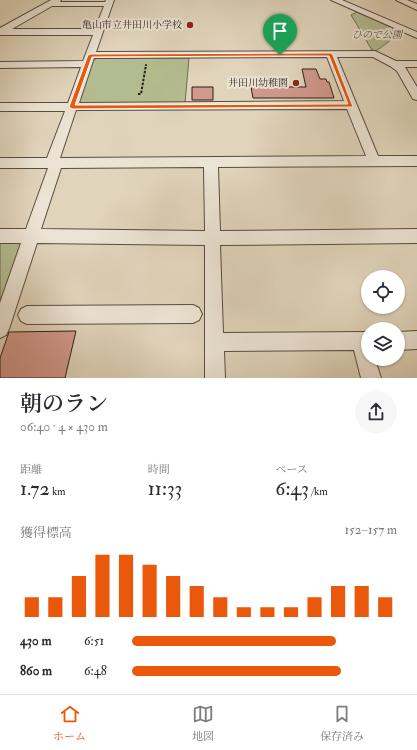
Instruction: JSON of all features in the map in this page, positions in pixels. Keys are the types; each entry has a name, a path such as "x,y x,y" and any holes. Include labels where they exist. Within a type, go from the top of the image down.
{"street":[{"path":"335,0 417,35"},
{"path":"400,0 417,7"},
{"path":"0,32 54,2 109,2 72,107 30,235 30,243 0,329"},
{"path":"0,32 99,32"},
{"path":"0,65 147,55 375,54 401,69 417,96"},
{"path":"331,55 374,161"},
{"path":"394,64 417,64"},
{"path":"0,107 351,105"},
{"path":"0,163 417,161"},
{"path":"211,162 215,378"},
{"path":"0,236 30,235 212,238 417,236"},
{"path":"27,315 193,314"},
{"path":"405,340 417,340"},
{"path":"214,342 361,341"},
{"path":"369,366 371,378"}],"path":[{"path":"134,94 141,94 147,55"}],"green space":[{"name":"ひので公園","path":"357,12 402,32 376,51 372,50 351,15"},
{"path":"97,58 189,58 185,103 82,104 79,101 93,60"},
{"path":"0,242 24,242 0,314"}],"building":[{"name":"井田川幼稚園","path":"302,69 316,69 320,79 326,79 327,82 329,82 334,98 253,98 251,87 306,87"},
{"path":"192,87 213,87 213,100 192,100"},
{"path":"76,331 65,378 0,378 0,358 9,332"}],"place":[{"name":"亀山市立井田川小学校","path":"190,25"},
{"name":"井田川幼稚園","path":"296,83"}],"route":[{"path":"91,55 280,55 331,55 351,105 72,107 91,55"}]}
